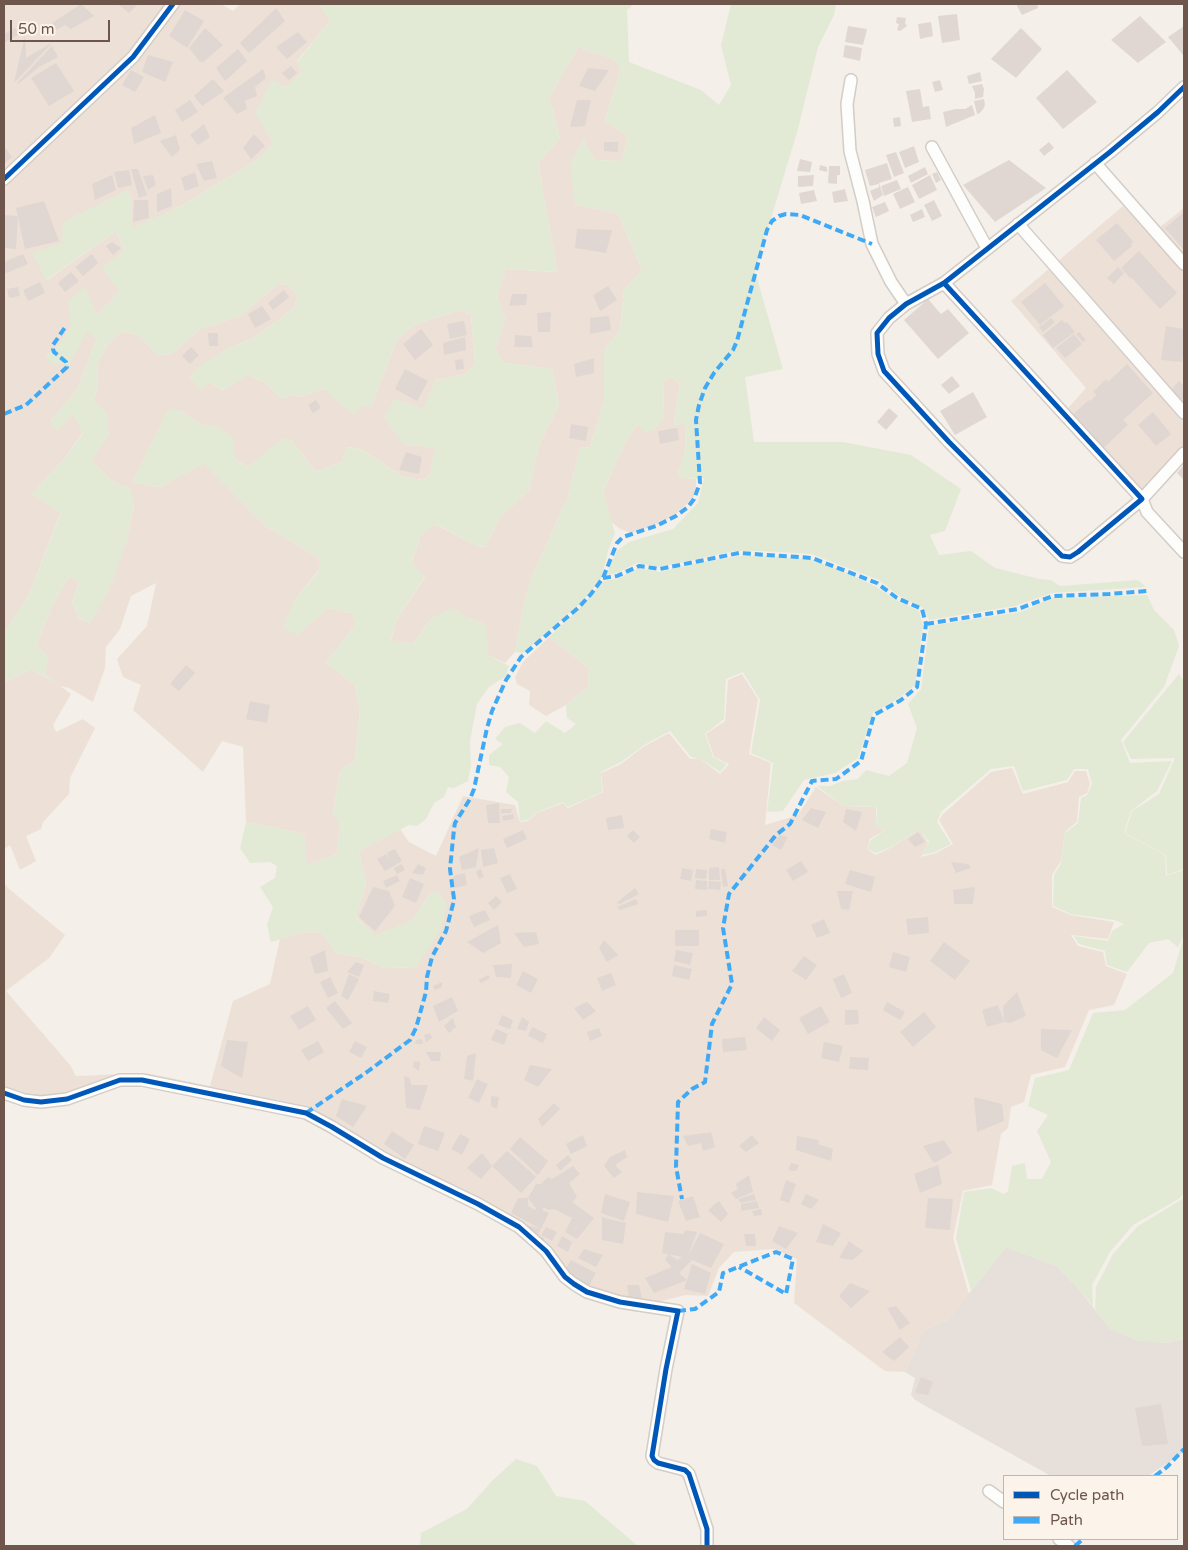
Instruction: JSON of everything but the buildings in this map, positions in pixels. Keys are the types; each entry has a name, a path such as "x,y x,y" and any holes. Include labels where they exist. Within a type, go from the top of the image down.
{"street":[{"path":"4,179 133,57 173,4"},
{"path":"851,80 847,104 850,150 864,201 872,244 891,282 906,304"},
{"path":"1184,87 1158,112 1110,152 944,283 906,304 889,318 877,333 878,354 884,371 950,442 1062,556 1070,557 1078,552 1142,499 1184,452"},
{"path":"932,148 987,248"},
{"path":"1095,163 1184,264"},
{"path":"1018,224 1184,413"},
{"path":"944,283 1142,499 1147,512 1184,552"},
{"path":"4,1093 24,1100 41,1102 67,1098 120,1080 142,1080 306,1113 383,1158 478,1204 519,1228 546,1250 565,1277 587,1292 620,1302 678,1311 666,1369 652,1456 658,1463 685,1470 689,1474 708,1529 708,1546"},
{"path":"989,1491 1003,1501"}],"shaded area":[{"path":"4,4 221,4 233,11 240,4 319,4 330,21 297,61 302,73 286,87 273,144 257,160 181,206 132,229 132,197 126,191 106,202 62,243 47,280 116,231 124,251 120,291 97,315 71,326 60,344 45,357 87,331 97,338 77,390 50,422 73,413 83,432 64,459 32,494 61,512 29,595 4,632"},
{"path":"578,47 614,59 621,69 605,120 628,137 622,161 594,160 583,139 575,205 618,213 642,270 624,290 620,331 604,350 604,402 590,447 580,448 568,497 533,574 525,599 515,652 505,663 488,655 485,624 469,618 432,618 413,644 391,641 395,622 425,577 411,564 421,535 435,524 477,546 485,547 500,517 529,490 539,445 559,405 552,369 504,363 495,349 505,319 497,296 506,269 557,272 538,163 560,138 549,97"},
{"path":"1123,206 1150,235 1184,208 1184,446 1136,503 1061,416 1086,388 1011,301"},
{"path":"278,284 289,285 297,296 295,307 254,338 225,350 211,383 223,390 248,375 264,382 282,399 292,394 299,397 323,389 371,407 397,339 416,324 460,310 471,314 475,363 466,374 436,380 424,409 403,444 436,448 430,475 423,480 403,477 361,449 347,447 342,462 316,472 291,440 247,467 235,459 214,425 202,425 180,411 132,482 159,487 204,463 266,526 319,558 319,570 294,601 298,634 328,608 352,613 356,624 326,663 355,685 360,709 355,761 340,771 333,814 340,824 337,854 306,866 304,834 246,822 243,747 222,741 203,772 133,710 141,685 123,677 117,659 147,626 156,583 131,596 120,629 106,647 105,668 93,702 69,688 60,686 71,694 53,725 56,732 83,719 95,728 70,778 69,794 43,822 41,829 26,836 36,861 20,870 10,845 4,849 4,680 7,681 31,669 55,683 45,674 48,657 36,646 51,608 69,576 79,582 72,602 79,618 90,623 126,543 134,505 129,488 114,483 91,460 93,400 98,388 97,363 109,343 121,331 140,336 157,355 171,354 200,329 240,316"},
{"path":"671,377 680,383 674,425 686,423 685,452 678,473 690,479 696,479 696,490 693,498 675,515 655,525 631,533 620,529 610,521 603,492 625,443 637,425 663,421 664,381"},
{"path":"549,637 589,668 588,687 566,705 546,716 529,705 530,691 517,684 515,677 523,662"},
{"path":"742,674 758,699 749,754 771,763 765,825 798,815 816,787 844,806 876,807 876,826 885,830 870,839 867,849 876,855 920,829 928,843 921,857 936,853 953,844 939,820 943,814 991,772 1012,768 1023,794 1068,782 1075,771 1086,771 1090,784 1087,793 1079,797 1077,822 1065,832 1061,861 1052,875 1052,907 1071,915 1114,922 1108,939 1071,935 1078,946 1103,952 1106,966 1127,974 1114,1005 1089,1010 1065,1067 1031,1075 1024,1102 1011,1107 1008,1128 1001,1134 992,1185 963,1191 953,1238 969,1294 948,1320 924,1330 905,1372 885,1371 794,1303 797,1259 774,1249 734,1252 719,1268 708,1296 686,1295 654,1303 587,1296 512,1226 376,1161 306,1120 142,1086 118,1087 64,1106 26,1107 4,1101 4,883 65,935 49,958 6,991 70,1065 76,1076 146,1073 210,1086 233,1001 270,984 280,939 304,932 322,933 336,953 361,957 384,968 416,967 427,949 430,893 413,920 375,936 356,917 366,884 359,851 400,829 409,842 436,856 463,796 515,805 520,822 528,821 537,813 563,803 568,808 603,792 601,773 621,764 643,747 669,733 690,759 699,758 720,774 729,764 714,757 706,734 725,721 728,680"},
{"path":"1006,1247 1056,1266 1078,1288 1110,1329 1165,1343 1184,1339 1184,1452 1150,1475 1049,1475 915,1400 911,1395 915,1378 905,1372 924,1330 948,1320"}],"green space":[{"path":"319,4 634,4 627,10 629,62 701,90 719,105 731,85 721,45 731,4 836,4 834,15 818,47 798,129 755,271 783,369 745,377 754,442 843,442 911,455 961,489 945,531 930,535 939,555 971,551 995,568 1039,579 1051,580 1060,586 1138,580 1146,587 1052,593 1015,606 929,620 922,607 899,596 879,580 811,554 735,551 660,567 637,563 617,573 606,575 617,551 629,542 673,529 698,503 704,478 680,478 678,473 685,452 686,424 674,425 680,383 671,377 664,381 663,421 655,429 646,432 637,425 625,443 603,492 615,533 608,551 602,577 582,602 523,653 515,652 525,599 533,574 568,497 580,448 590,447 604,402 604,350 620,331 624,290 642,270 618,213 575,205 570,164 583,139 595,160 622,161 628,137 605,120 621,69 614,59 578,47 549,97 560,138 538,163 557,272 506,269 497,296 505,319 495,349 504,363 552,369 559,405 539,445 529,490 500,517 485,547 477,546 436,524 421,535 411,563 425,576 395,622 391,640 413,644 432,618 452,608 469,618 486,624 488,655 509,666 506,676 489,687 477,704 470,741 471,765 468,781 454,788 448,787 444,797 434,803 426,819 417,826 409,825 359,851 366,884 356,918 375,935 413,920 430,893 439,892 447,905 440,931 416,967 384,968 361,957 336,953 322,933 304,932 271,942 267,925 273,907 260,887 275,878 277,866 270,862 250,863 240,848 246,822 304,834 307,865 337,854 340,824 333,815 340,771 355,761 360,709 355,685 326,663 356,624 352,613 328,608 298,635 283,628 294,601 319,571 319,558 266,526 204,464 159,487 132,482 169,408 180,411 202,425 214,425 233,438 235,459 247,467 283,438 291,440 316,472 342,462 347,447 361,449 403,477 423,480 430,475 435,448 403,444 384,417 395,399 423,409 436,380 466,374 475,363 471,314 460,310 416,324 397,339 371,407 364,405 353,414 323,389 299,397 292,394 282,399 264,382 248,375 223,390 211,383 200,389 189,378 198,367 225,350 254,338 295,307 297,296 289,285 278,284 240,316 200,329 171,354 157,355 140,336 121,331 109,343 97,363 98,388 93,400 107,414 109,435 91,460 114,483 129,488 134,505 126,543 108,592 90,623 79,618 72,602 79,582 69,576 51,608 36,646 48,657 45,674 58,685 31,669 7,681 4,680 4,632 29,595 61,513 32,494 64,459 83,433 73,413 58,431 50,422 77,390 97,338 87,332 69,365 51,363 45,357 60,344 71,326 68,302 85,287 97,315 120,291 102,268 124,251 116,231 46,280 32,253 62,243 63,222 126,191 132,197 132,228 181,206 257,160 273,143 255,113 272,80 286,87 302,73 297,62 330,21"},
{"path":"739,556 769,556 812,560 875,586 896,600 919,611 923,625 915,685 899,698 873,713 858,758 835,773 804,780 783,811 767,812 773,763 751,753 760,700 743,672 726,679 724,719 705,734 713,757 727,764 720,772 699,758 691,757 670,731 646,744 621,762 601,772 602,792 568,807 563,802 536,813 528,820 520,821 518,802 506,792 509,777 500,767 489,765 489,755 503,744 495,739 505,727 520,723 535,733 546,721 565,733 576,724 567,718 566,705 588,687 589,668 549,637 575,613 604,581 617,579 639,568 660,572"},
{"path":"1147,595 1154,610 1174,630 1179,646 1164,687 1121,740 1130,763 1172,761 1157,791 1131,811 1124,833 1165,855 1166,876 1184,870 1184,935 1178,947 1168,939 1149,943 1127,972 1107,965 1105,951 1079,944 1074,936 1108,941 1112,931 1124,924 1114,920 1071,914 1053,906 1054,875 1061,863 1065,833 1078,823 1081,798 1087,795 1092,784 1088,769 1074,769 1067,780 1023,791 1014,766 991,769 941,812 937,822 951,844 935,852 922,855 929,842 920,829 891,847 876,853 867,849 871,840 885,830 876,826 877,807 844,806 817,786 830,786 843,781 858,779 866,770 889,776 907,763 917,728 908,704 921,689 929,626 1020,612 1053,598"},
{"path":"1179,674 1184,682 1184,869 1167,875 1166,855 1125,833 1132,811 1159,794 1175,758 1131,759 1123,742"},
{"path":"1184,936 1184,1194 1133,1225 1110,1252 1092,1285 1093,1306 1056,1266 1006,1248 971,1291 956,1238 964,1192 991,1188 1004,1194 1008,1191 1012,1166 1025,1163 1027,1179 1042,1179 1051,1162 1037,1131 1048,1115 1028,1106 1035,1078 1069,1070 1093,1013 1125,1010 1173,973"},
{"path":"1184,1198 1184,1339 1165,1343 1137,1341 1110,1329 1095,1311 1096,1287 1113,1254 1138,1226"},
{"path":"516,1459 537,1466 556,1496 585,1501 638,1546 420,1546 421,1533 467,1509 492,1481"}],"marked path":[{"path":"306,1113 410,1040 416,1028 426,992 427,977 432,957 446,931 454,899 450,869 455,823 474,789 487,728 492,711 506,680 521,657 579,607 591,594 603,578 617,543 623,537 656,526 676,516 688,507 694,499 700,483 696,420 699,405 705,388 714,373 733,350 737,341 767,230 772,221 786,214 800,215 872,244"},
{"path":"4,414 26,405 67,367 66,362 53,349 53,345 66,326"},
{"path":"603,578 617,576 639,566 660,569 739,553 812,558 877,583 897,598 922,609 926,624 917,687 901,700 874,715 861,761 836,779 812,781 790,824 776,835 729,894 723,928 732,984 712,1024 705,1082 692,1089 678,1102 676,1167 682,1199"},
{"path":"926,624 1018,609 1053,596 1147,591"},
{"path":"678,1311 695,1309 719,1292 723,1273 776,1252 793,1259 786,1294 739,1267"},
{"path":"1156,1475 1184,1449"},
{"path":"1075,1546 1082,1540"}],"cycle path":[{"path":"4,179 133,57 173,4"},
{"path":"944,283 1142,499 1070,557 1062,556 949,442 884,371 878,354 877,333 889,318 906,304 944,283 1110,152 1158,112 1184,87"},
{"path":"4,1093 24,1100 41,1102 67,1099 120,1080 142,1080 306,1113 383,1158 478,1204 519,1227 546,1251 565,1277 587,1292 620,1302 678,1311 666,1369 652,1456 658,1463 685,1470 689,1474 707,1529 707,1546"}]}
